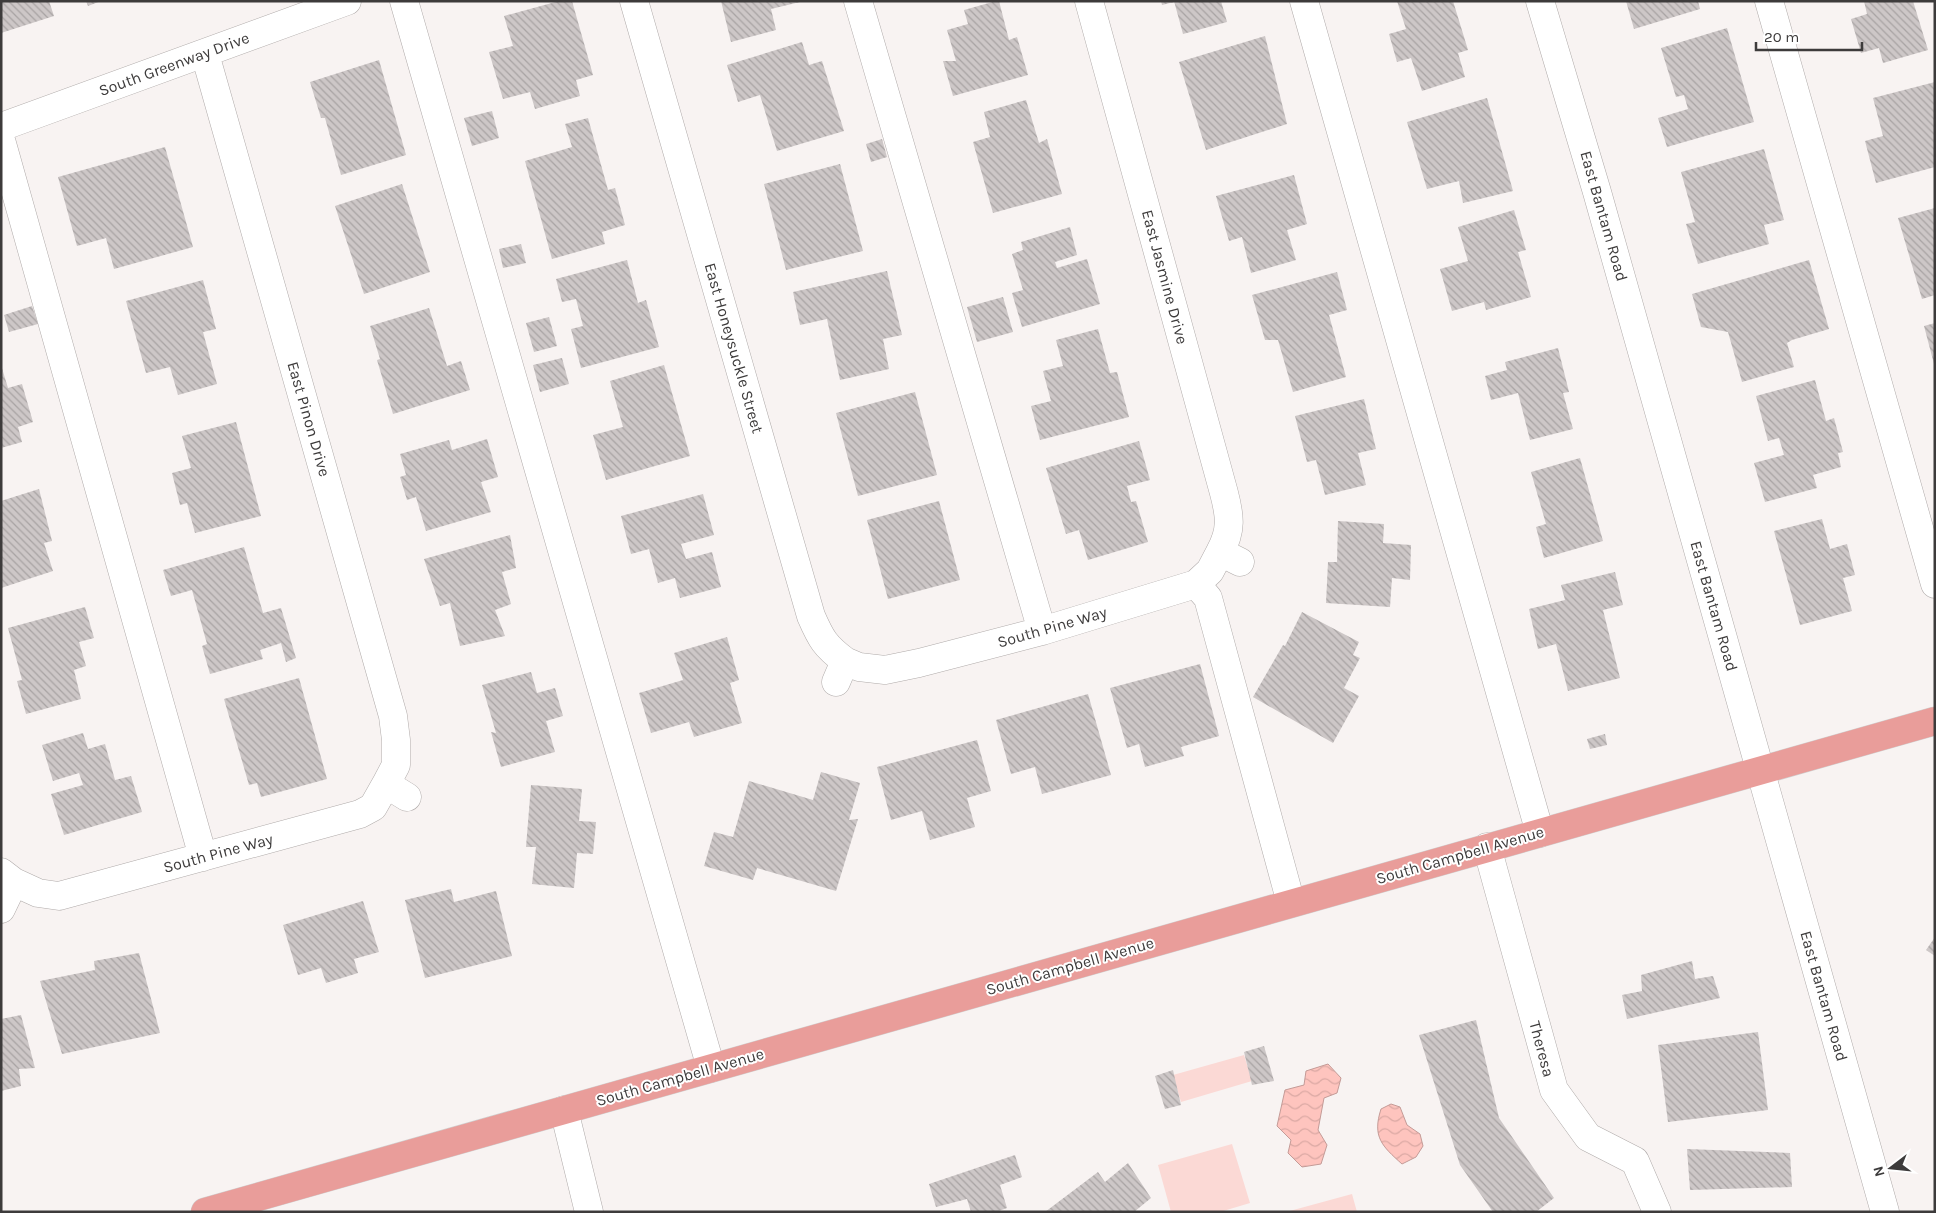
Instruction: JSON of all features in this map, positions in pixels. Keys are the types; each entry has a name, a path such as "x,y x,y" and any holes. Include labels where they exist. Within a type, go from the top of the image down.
{"main road":[{"name":"South Campbell Avenue","path":"205,1212 1935,721"}],"street":[{"name":"South Greenway Drive","path":"1,127 347,1"},
{"path":"404,1 711,1068"},
{"name":"East Honeysuckle Street","path":"634,1 811,616 821,638 833,652 841,672"},
{"path":"858,1 1042,631"},
{"name":"East Jasmine Drive","path":"1089,1 1230,518 1227,540 1230,557 1196,584"},
{"path":"1304,1 1540,833"},
{"name":"East Bantam Road","path":"1540,1 1600,201 1885,1212"},
{"path":"1769,1 1935,584"},
{"name":"East Pinon Drive","path":"205,54 393,716 396,740 397,790"},
{"path":"1,140 202,857"},
{"path":"1196,584 1208,598 1291,903"},
{"name":"South Pine Way","path":"841,672 859,667 886,670 919,663 1042,631 1196,584"},
{"name":"South Pine Way","path":"8,877 38,894 59,896 360,814 397,790"},
{"name":"Theresa","path":"1487,847 1554,1090 1588,1136 1635,1161 1656,1212"},
{"path":"1,909 8,877"},
{"path":"564,1110 590,1212"}],"shaded area":[{"path":"1244,1055 1252,1081 1181,1102 1173,1075"},
{"path":"1232,1144 1250,1203 1220,1212 1171,1212 1158,1165"},
{"path":"1352,1194 1357,1212 1286,1212"}],"water":[{"path":"1328,1064 1341,1078 1337,1093 1324,1098 1318,1130 1327,1145 1321,1164 1302,1167 1288,1153 1291,1140 1277,1126 1285,1090 1304,1085 1306,1071"},
{"path":"1391,1104 1400,1107 1407,1125 1420,1134 1423,1146 1416,1157 1402,1164 1384,1146 1378,1134 1378,1119 1381,1109"}],"building":[{"path":"1,1 49,1 54,16 1,33"},
{"path":"86,1 101,1 88,6"},
{"path":"559,1 572,1 593,75 576,80 580,96 535,109 530,92 503,99 489,52 513,46 504,16"},
{"path":"721,1 800,2 771,9 776,30 731,42"},
{"path":"999,1 1009,40 1017,37 1028,75 953,96 943,61 956,61 947,30 968,24 964,10"},
{"path":"1161,1 1174,1 1174,2 1162,5"},
{"path":"1174,1 1221,1 1227,22 1183,34"},
{"path":"1397,1 1453,1 1468,50 1458,53 1465,77 1422,91 1411,58 1397,62 1389,34 1406,29"},
{"path":"1626,1 1698,1 1700,9 1634,29"},
{"path":"1864,1 1913,1 1928,50 1883,63 1879,48 1861,53 1851,19 1867,14"},
{"path":"1727,28 1754,122 1667,147 1658,118 1688,109 1684,95 1676,97 1661,48"},
{"path":"1265,36 1287,124 1206,150 1179,62"},
{"path":"802,42 809,65 822,61 844,131 777,151 760,95 738,102 727,65"},
{"path":"379,60 406,155 341,175 325,118 321,118 310,82"},
{"path":"1935,82 1935,167 1876,183 1865,141 1883,136 1873,98"},
{"path":"1487,98 1513,191 1463,203 1459,181 1427,189 1407,122"},
{"path":"1026,100 1039,143 1047,139 1062,194 993,213 973,142 990,137 984,112"},
{"path":"492,111 499,138 472,146 464,118"},
{"path":"588,118 608,190 615,188 625,225 602,232 605,244 552,259 525,161 572,147 565,124"},
{"path":"882,139 887,157 871,162 866,144"},
{"path":"165,147 193,247 114,269 106,238 77,246 58,177"},
{"path":"1764,149 1784,220 1764,225 1769,244 1698,264 1686,224 1695,222 1681,172"},
{"path":"840,164 863,251 786,270 764,184"},
{"path":"1294,175 1307,224 1287,230 1296,260 1251,273 1242,237 1229,241 1216,196"},
{"path":"402,184 430,272 364,294 335,206"},
{"path":"1935,208 1935,295 1922,299 1898,218"},
{"path":"1514,210 1526,250 1518,252 1531,297 1486,310 1484,302 1452,311 1440,269 1468,261 1458,227"},
{"path":"1070,227 1077,255 1055,262 1057,268 1087,259 1100,304 1022,327 1012,293 1023,290 1012,254 1023,250 1021,242"},
{"path":"521,244 526,263 503,268 499,249"},
{"path":"627,260 638,303 646,300 659,347 581,368 571,329 583,326 576,299 562,302 556,279"},
{"path":"1809,260 1829,329 1787,343 1794,367 1742,382 1728,332 1701,327 1692,294"},
{"path":"887,271 902,335 883,339 889,369 840,380 827,319 800,325 793,292"},
{"path":"1337,272 1347,310 1329,315 1346,377 1293,392 1278,340 1265,340 1252,295"},
{"path":"203,280 216,329 203,332 217,384 178,395 170,367 146,373 126,301"},
{"path":"1003,297 1013,332 977,342 967,307"},
{"path":"32,306 38,324 9,332 4,315"},
{"path":"429,308 447,366 461,361 470,390 393,414 377,360 380,359 370,326"},
{"path":"549,317 557,346 534,352 526,323"},
{"path":"1935,323 1935,364 1934,364 1924,326"},
{"path":"1098,329 1110,373 1117,372 1129,417 1040,440 1031,406 1051,401 1043,371 1063,366 1056,340"},
{"path":"1558,348 1569,392 1563,393 1573,429 1530,440 1518,393 1491,400 1485,376 1507,370 1505,362"},
{"path":"562,358 569,384 540,392 533,365"},
{"path":"1,365 8,388 22,384 33,422 18,427 22,442 1,448"},
{"path":"664,365 690,456 606,480 593,435 623,427 610,381"},
{"path":"1815,380 1826,421 1834,418 1843,452 1838,453 1841,467 1813,475 1817,488 1765,502 1754,463 1784,455 1779,438 1768,441 1756,396"},
{"path":"915,392 937,475 858,496 836,413"},
{"path":"1364,399 1376,449 1358,453 1366,485 1325,495 1316,460 1307,462 1295,416"},
{"path":"236,422 261,516 195,533 187,503 180,505 172,473 191,468 182,436"},
{"path":"487,439 498,477 481,482 491,512 426,531 416,497 407,500 400,477 406,475 400,454 449,440 452,450"},
{"path":"1139,441 1150,480 1127,486 1131,502 1136,501 1148,542 1088,560 1079,530 1066,534 1046,468"},
{"path":"1580,458 1603,541 1544,558 1536,527 1546,524 1531,472"},
{"path":"39,489 52,541 44,543 53,571 1,588 1,501"},
{"path":"703,494 714,535 681,544 686,559 712,552 721,587 680,598 675,578 658,583 649,549 631,554 621,516"},
{"path":"939,501 960,580 888,599 867,520"},
{"path":"1822,519 1830,549 1847,544 1855,575 1843,578 1852,611 1800,625 1774,531"},
{"path":"1338,521 1384,524 1383,543 1411,545 1410,580 1392,578 1390,607 1326,603 1328,562 1337,562"},
{"path":"510,535 516,568 502,572 511,604 495,610 505,636 460,646 450,603 440,606 424,559"},
{"path":"244,547 263,613 281,608 296,658 286,662 281,643 260,650 263,659 210,674 202,646 207,644 192,590 171,596 163,570"},
{"path":"1615,572 1623,605 1603,610 1620,678 1568,691 1556,644 1538,649 1529,609 1565,600 1561,585"},
{"path":"85,607 94,638 79,642 86,666 74,670 81,699 26,714 17,681 22,680 8,628"},
{"path":"1302,612 1359,642 1353,655 1360,658 1344,688 1359,696 1333,743 1253,697 1283,645 1285,646"},
{"path":"727,637 739,680 730,683 742,723 694,737 689,722 651,733 639,693 683,680 674,653"},
{"path":"1200,664 1219,736 1181,747 1184,756 1145,767 1139,744 1127,748 1110,688"},
{"path":"531,672 537,693 555,688 563,716 546,721 555,752 501,767 491,732 496,733 482,685"},
{"path":"299,678 327,779 261,797 257,783 249,785 224,699"},
{"path":"1088,694 1111,775 1042,794 1035,767 1011,774 996,720"},
{"path":"83,733 88,749 105,744 115,780 131,776 142,812 64,835 51,794 83,785 79,773 53,781 42,745"},
{"path":"1605,734 1607,745 1590,749 1587,739"},
{"path":"977,740 991,791 967,798 975,827 930,840 922,811 891,820 877,767"},
{"path":"821,772 860,783 849,820 858,819 836,891 757,868 753,880 704,866 714,832 733,837 749,781 813,800"},
{"path":"531,785 582,789 579,821 596,822 593,854 577,853 574,888 532,884 536,847 526,847"},
{"path":"451,889 454,902 496,891 512,956 425,978 405,900"},
{"path":"363,901 379,952 354,959 358,973 326,983 321,968 298,975 283,925"},
{"path":"1935,937 1935,956 1926,950"},
{"path":"139,953 160,1033 62,1054 40,981 95,970 94,961"},
{"path":"1692,961 1695,979 1713,976 1720,998 1627,1019 1622,995 1642,991 1641,975"},
{"path":"21,1015 35,1068 19,1069 21,1086 1,1091 1,1019"},
{"path":"1476,1020 1499,1118 1554,1198 1536,1212 1493,1212 1460,1165 1419,1035"},
{"path":"1758,1032 1768,1110 1668,1122 1658,1045"},
{"path":"1264,1046 1274,1081 1252,1085 1244,1052"},
{"path":"1173,1070 1181,1105 1165,1109 1155,1076"},
{"path":"1687,1149 1790,1153 1792,1187 1690,1190"},
{"path":"1015,1155 1022,1177 1000,1185 1007,1208 996,1212 971,1212 967,1199 936,1207 929,1184"},
{"path":"1128,1163 1151,1198 1134,1212 1045,1212 1098,1172 1105,1182"}]}
